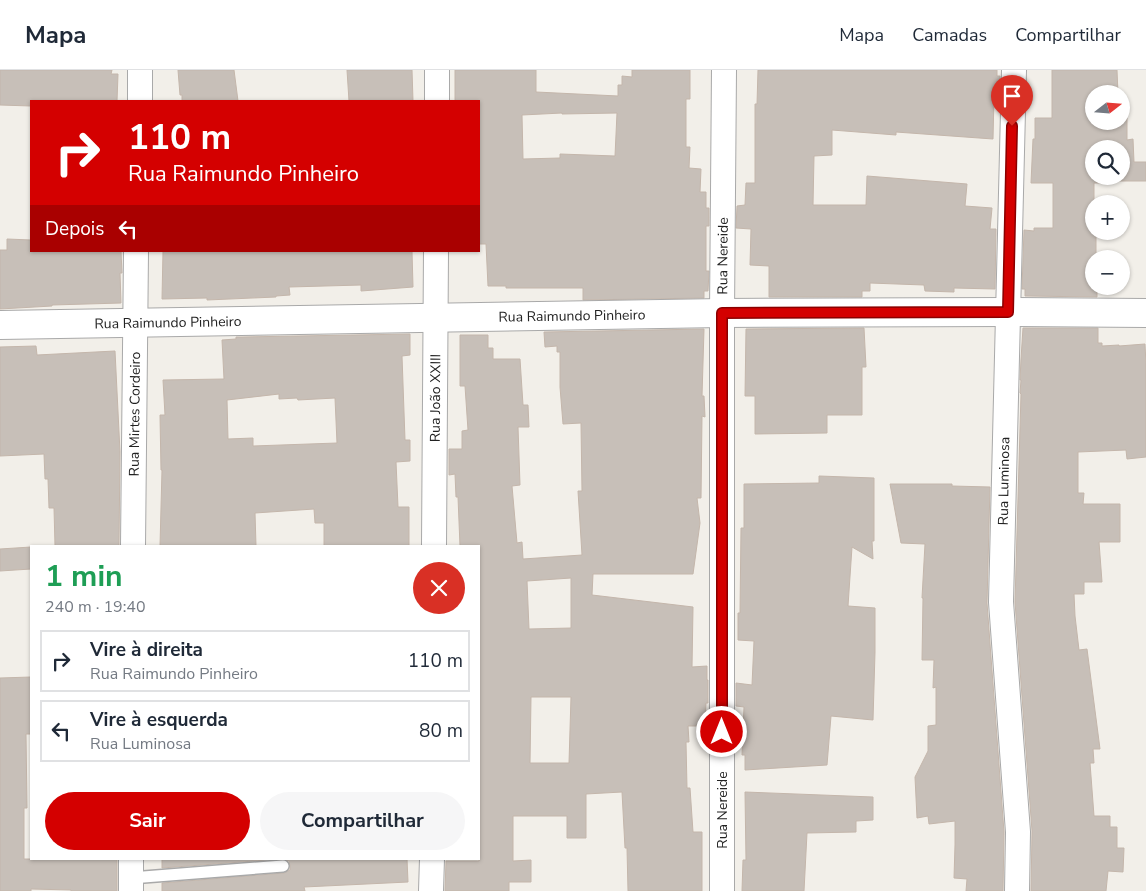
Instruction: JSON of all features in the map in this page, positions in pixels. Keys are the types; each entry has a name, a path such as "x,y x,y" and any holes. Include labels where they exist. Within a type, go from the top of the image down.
{"street":[{"path":"140,70 140,100"},
{"path":"437,70 437,100"},
{"name":"Rua Nereide","path":"722,891 724,70"},
{"name":"Rua Luminosa","path":"1014,70 1001,602 1018,832 1018,891"},
{"name":"Rua Mirtes Cordeiro","path":"134,545 136,252"},
{"name":"Rua João XXIII","path":"434,545 436,252"},
{"name":"Rua Raimundo Pinheiro","path":"0,325 722,313 1146,313"},
{"path":"431,891 432,860"}],"lane":[{"path":"131,876 283,866"}],"building":[{"path":"0,70 112,70 111,74 118,74 117,100 30,100 30,106 0,105"},
{"path":"178,70 234,70 238,100 182,100 182,95 180,95"},
{"path":"347,70 412,70 413,100 349,100"},
{"path":"455,70 536,70 536,92 618,96 618,85 622,85 622,76 632,77 632,70 690,70 690,99 686,99 686,147 690,147 689,168 701,169 700,192 706,192 706,208 709,208 709,226 706,226 706,271 709,271 708,291 704,291 704,298 583,300 583,288 506,288 506,286 488,286 486,244 480,244 480,100 455,100","holes":["617,113 615,156 560,154 560,158 523,159 522,115"]},
{"path":"758,70 997,70 997,76 1000,76 1000,97 994,96 993,139 896,132 896,135 832,130 832,155 814,156 813,205 866,205 867,176 967,184 965,206 992,208 990,229 996,229 995,289 954,288 954,292 925,291 924,285 870,283 870,291 862,291 862,297 769,297 769,266 750,265 751,229 736,228 737,206 745,205 746,183 755,183 755,104 757,104"},
{"path":"1052,70 1117,70 1118,85 1085,85 1085,130 1127,130 1127,140 1085,140 1085,185 1094,185 1094,195 1085,195 1085,240 1096,240 1096,250 1085,250 1085,295 1097,295 1097,297 1025,296 1025,289 1022,289 1024,230 1034,231 1034,228 1053,228 1053,183 1031,183 1035,118 1052,118"},
{"path":"1133,139 1134,162 1146,162 1146,181 1130,181 1130,140 1127,140"},
{"path":"7,239 30,240 30,252 121,252 121,303 0,309 0,250 7,250"},
{"path":"163,252 412,252 413,287 361,291 361,285 289,287 290,295 276,297 207,300 207,298 162,299"},
{"path":"864,328 866,367 862,367 862,415 827,415 827,433 755,434 755,396 745,396 746,329"},
{"path":"1023,328 1098,328 1098,343 1102,343 1102,346 1145,344 1146,457 1127,459 1126,450 1078,452 1078,493 1084,493 1083,504 1120,504 1120,542 1099,542 1102,582 1084,582 1084,594 1074,594 1079,650 1087,649 1100,749 1093,749 1094,763 1090,763 1094,816 1110,816 1110,827 1117,827 1117,848 1124,848 1123,872 1108,871 1106,891 1031,891 1032,831 1015,602"},
{"path":"704,329 702,396 704,396 705,417 702,416 701,498 697,498 700,523 693,574 593,574 592,595 693,607 692,667 707,666 708,680 705,726 688,726 689,742 686,742 687,788 690,788 693,832 702,832 702,891 628,891 627,848 625,848 622,792 586,794 586,838 567,838 567,816 513,816 513,861 531,860 531,882 509,882 509,891 445,891 446,861 480,860 480,545 460,545 455,474 449,475 449,449 462,449 462,431 468,430 465,386 460,386 460,335 488,335 488,348 493,348 493,359 520,359 523,405 528,405 529,427 518,427 520,485 512,486 517,543 522,542 523,559 582,555 578,491 582,491 581,423 563,424 560,352 557,352 557,346 545,347 544,332","holes":["571,578 571,628 529,629 527,581","531,697 571,697 569,763 530,763"]},
{"path":"410,334 410,355 402,356 405,440 410,440 410,461 396,462 398,507 409,507 409,545 324,545 324,523 315,523 314,509 255,513 256,545 160,545 162,470 160,415 165,415 163,380 224,379 222,340 236,339 236,337","holes":["279,394 279,399 297,398 298,400 335,398 337,443 253,446 253,438 228,439 227,400"]},
{"path":"36,346 37,355 115,351 120,452 119,545 55,545 54,508 49,508 48,479 45,479 44,454 0,456 0,347"},
{"path":"819,476 874,478 873,559 852,547 848,606 875,608 873,720 831,716 827,765 745,770 745,755 742,755 744,707 736,706 736,683 752,685 754,641 738,640 741,528 744,528 744,484 819,483"},
{"path":"890,484 952,484 952,486 990,487 987,603 1004,832 1003,891 966,891 967,879 954,878 955,821 929,824 928,816 917,818 915,777 928,751 928,726 936,725 936,687 933,688 934,660 922,660 922,598 925,544 901,543"},
{"path":"30,547 30,569 0,571 0,549"},
{"path":"30,677 30,734 26,734 27,808 24,808 24,859 117,860 117,891 31,889 31,891 0,891 0,678"},
{"path":"745,792 873,797 873,820 856,821 856,832 807,833 804,891 742,891 743,860 746,860"},
{"path":"162,860 267,860 162,868"},
{"path":"286,860 407,860 408,882 304,887 305,891 162,891 162,883 284,873 290,870 289,861"}],"route":[{"path":"722,732 722,313 1008,312 1012,126"}]}
